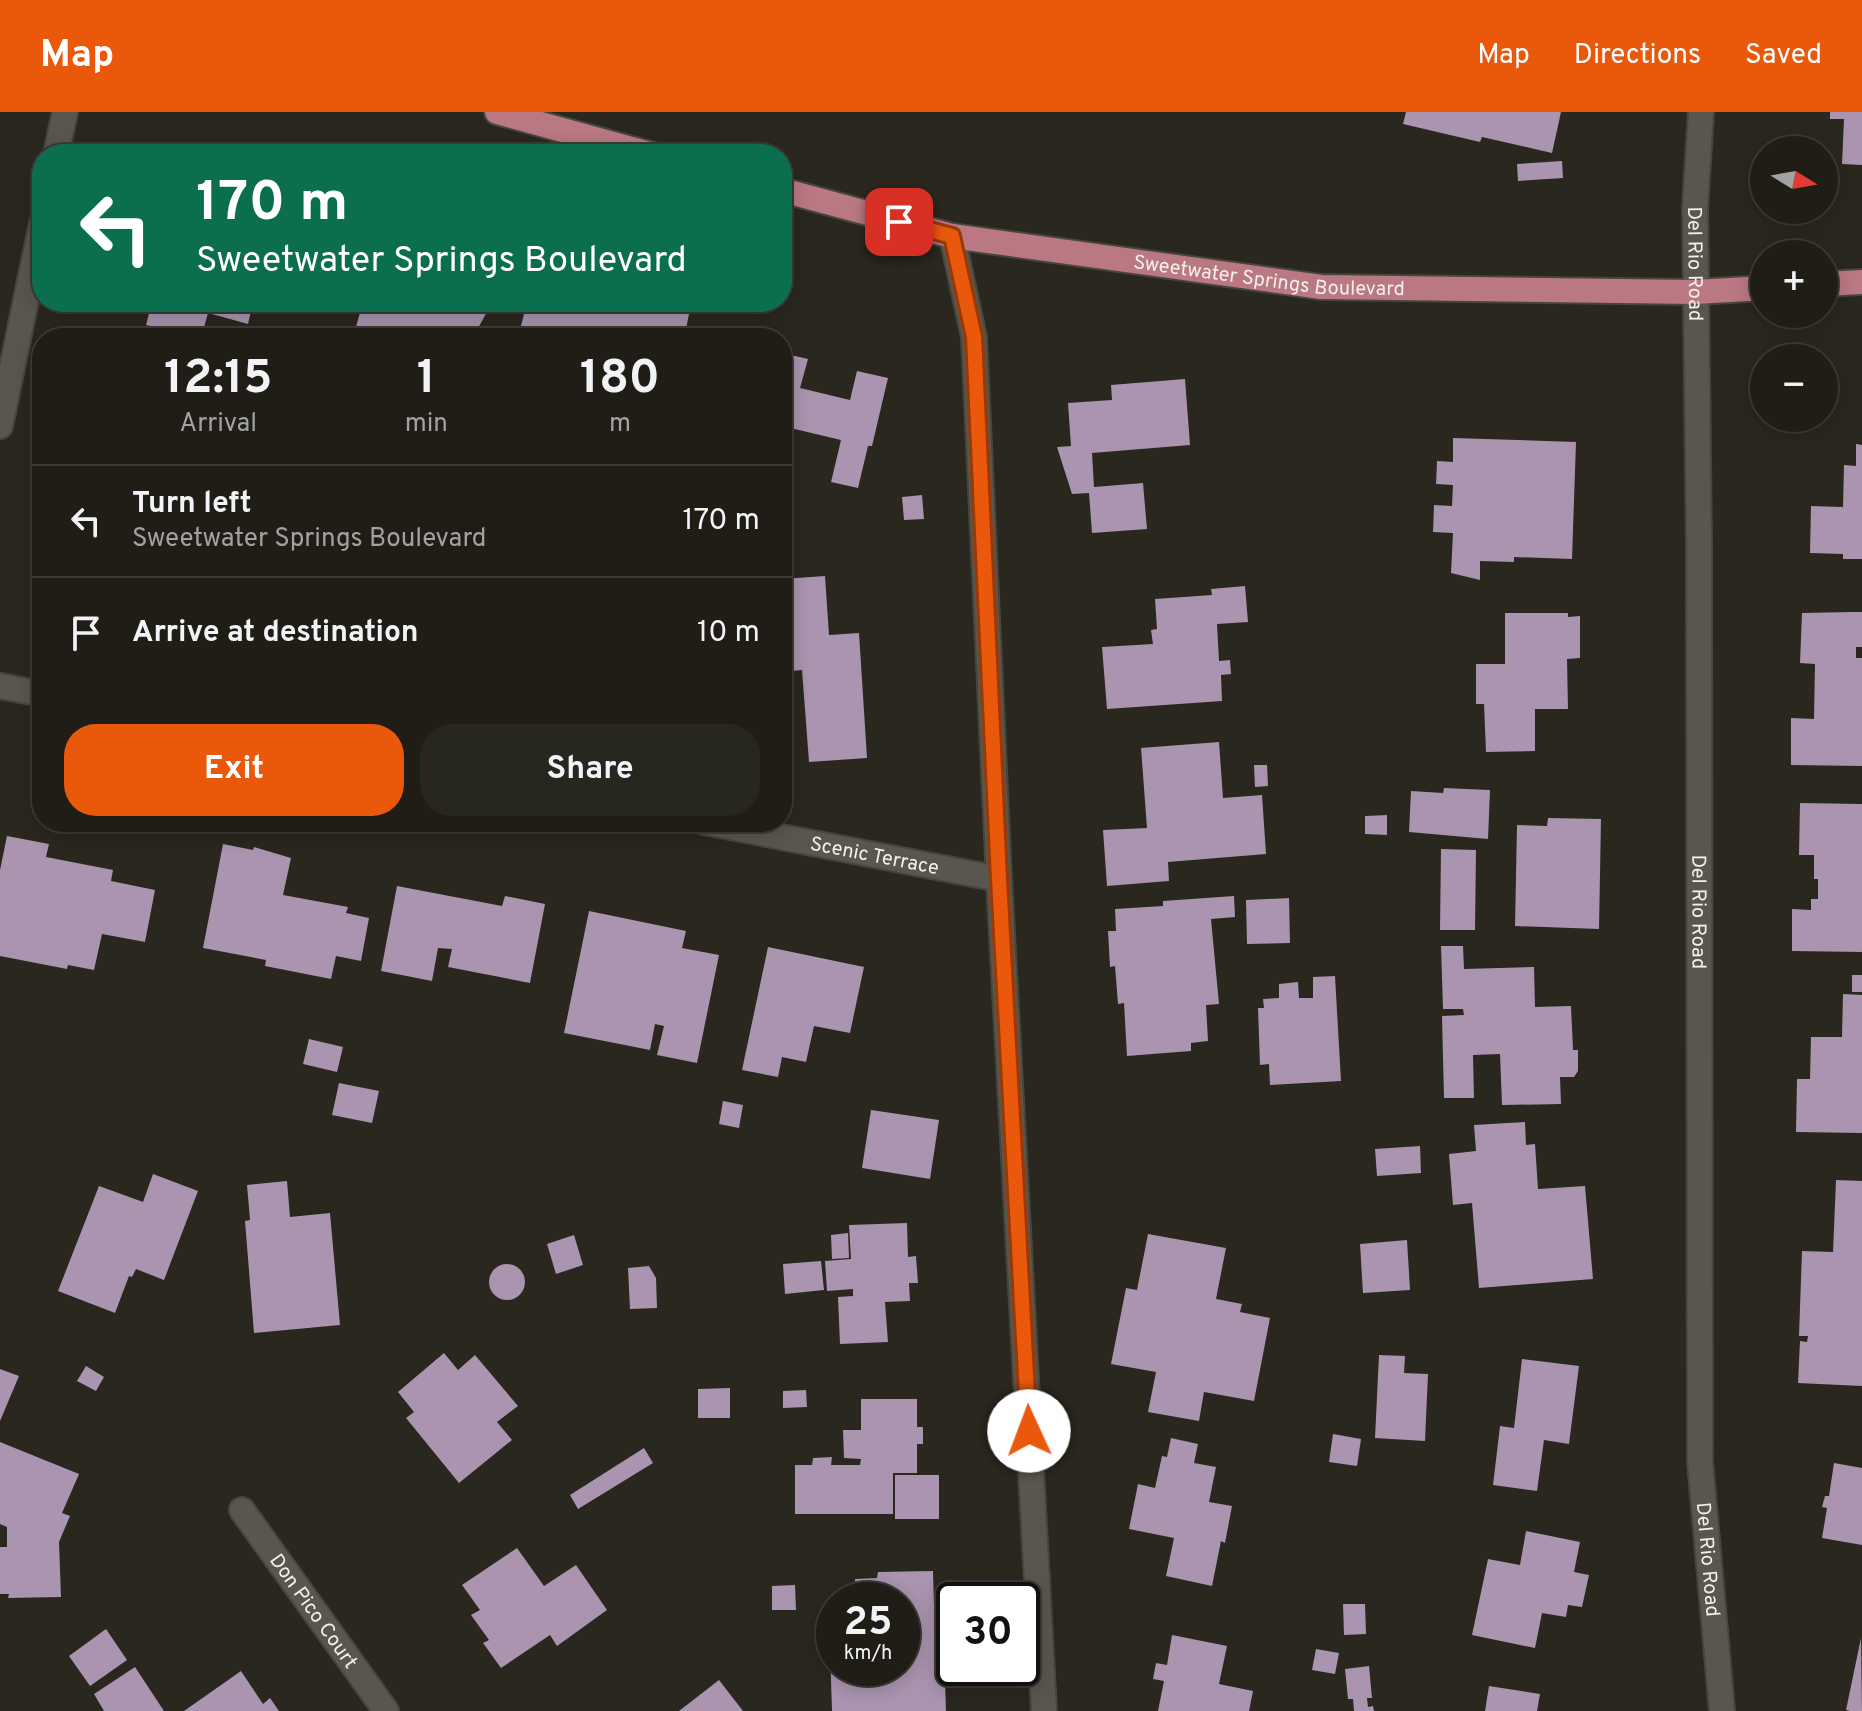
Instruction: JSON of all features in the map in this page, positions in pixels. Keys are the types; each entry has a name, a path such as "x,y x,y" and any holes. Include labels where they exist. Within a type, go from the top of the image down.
{"main road":[{"path":"497,112 614,144"},
{"name":"Sweetwater Springs Boulevard","path":"792,193 952,236 1321,287 1695,292 1750,289"},
{"path":"1838,283 1862,282"}],"street":[{"path":"58,144 65,112"},
{"name":"Del Rio Road","path":"1701,112 1695,208 1699,484 1700,1461 1722,1711"},
{"path":"952,236 974,337 999,879 1044,1711"},
{"path":"0,426 32,271"},
{"path":"0,686 32,692"},
{"name":"Scenic Terrace","path":"756,832 999,879"},
{"name":"Don Pico Court","path":"242,1510 386,1711"}],"building":[{"path":"1406,112 1561,112 1552,153 1482,137 1480,142 1403,124"},
{"path":"1830,112 1862,112 1862,165 1842,164 1844,119 1830,119"},
{"path":"1562,161 1563,178 1518,181 1517,164"},
{"path":"149,312 251,312 248,324 208,313 204,328 146,325"},
{"path":"360,312 487,312 478,328 356,328"},
{"path":"524,312 689,312 686,328 520,328"},
{"path":"792,355 808,359 800,388 850,400 857,371 888,378 872,446 868,446 858,488 831,482 841,440 792,428"},
{"path":"1185,379 1190,445 1092,453 1094,487 1143,483 1147,529 1092,533 1089,493 1072,494 1057,447 1071,446 1068,403 1112,400 1111,385"},
{"path":"1453,438 1576,442 1572,559 1514,557 1514,562 1480,561 1480,580 1451,573 1453,533 1433,532 1434,505 1452,506 1453,485 1436,484 1437,461 1453,462"},
{"path":"1856,444 1862,445 1862,559 1843,559 1843,554 1810,553 1811,506 1843,507 1844,465 1856,466"},
{"path":"922,495 924,519 904,520 902,497"},
{"path":"825,576 829,635 859,633 867,758 809,762 802,670 792,671 792,578"},
{"path":"1245,586 1248,622 1217,624 1219,661 1230,660 1231,674 1221,675 1222,701 1107,709 1102,647 1153,644 1151,630 1157,629 1155,599 1212,595 1211,589"},
{"path":"1862,612 1862,647 1856,647 1856,658 1862,658 1862,766 1791,765 1791,718 1814,719 1815,664 1800,663 1802,613"},
{"path":"1505,613 1568,613 1568,617 1580,616 1580,658 1567,659 1568,709 1535,709 1535,751 1486,752 1484,704 1476,704 1476,664 1505,664"},
{"path":"1219,742 1223,798 1262,795 1266,854 1168,862 1169,881 1107,886 1103,830 1147,828 1141,748"},
{"path":"1254,765 1267,765 1268,786 1255,787"},
{"path":"1444,788 1490,790 1488,839 1409,832 1411,791 1443,793"},
{"path":"1800,803 1862,804 1862,952 1792,951 1792,909 1811,910 1811,899 1818,899 1814,855 1799,855"},
{"path":"1387,815 1387,835 1365,834 1365,816"},
{"path":"1548,818 1601,819 1599,929 1515,926 1517,825 1547,826"},
{"path":"7,836 49,844 46,857 113,870 111,881 155,890 145,942 102,934 94,970 68,965 67,969 0,956 0,870"},
{"path":"223,844 253,850 254,847 291,858 283,895 348,907 346,913 369,918 361,961 336,956 331,979 265,966 266,960 203,948"},
{"path":"1441,849 1476,850 1475,930 1440,930"},
{"path":"397,886 502,906 505,896 545,904 530,983 448,967 452,949 438,948 432,981 381,971"},
{"path":"1234,896 1235,917 1211,919 1219,1004 1206,1005 1208,1041 1191,1043 1191,1051 1127,1056 1124,1003 1118,1004 1115,966 1110,967 1108,931 1116,931 1115,909 1163,906 1163,901"},
{"path":"1289,898 1290,943 1247,944 1246,900"},
{"path":"589,911 686,931 682,948 719,955 697,1063 657,1055 664,1026 655,1024 650,1050 564,1033"},
{"path":"1441,946 1463,946 1464,969 1534,967 1535,1007 1571,1006 1573,1050 1578,1050 1578,1071 1574,1077 1560,1077 1561,1104 1502,1105 1500,1054 1473,1055 1474,1098 1444,1098 1442,1016 1464,1015 1463,1009 1443,1009"},
{"path":"768,947 864,967 850,1033 814,1026 806,1062 782,1057 778,1077 742,1070"},
{"path":"1852,975 1862,975 1862,992 1852,992"},
{"path":"1335,976 1341,1081 1270,1085 1269,1064 1260,1065 1258,1008 1264,1008 1263,999 1279,998 1279,984 1298,982 1299,998 1313,998 1313,977"},
{"path":"1843,994 1862,995 1862,1133 1796,1132 1797,1079 1810,1079 1811,1037 1842,1037"},
{"path":"309,1039 343,1047 337,1072 303,1064"},
{"path":"339,1083 379,1091 372,1123 332,1115"},
{"path":"723,1101 743,1105 739,1128 719,1124"},
{"path":"871,1110 939,1120 930,1179 862,1168"},
{"path":"1525,1122 1526,1145 1535,1144 1538,1189 1585,1186 1593,1279 1479,1288 1472,1203 1453,1205 1449,1154 1476,1151 1474,1125"},
{"path":"1420,1146 1421,1173 1377,1176 1375,1149"},
{"path":"153,1174 198,1191 164,1280 136,1269 132,1277 129,1276 115,1313 58,1291 99,1186 143,1202"},
{"path":"1836,1180 1862,1181 1862,1386 1798,1383 1800,1341 1807,1342 1808,1336 1799,1336 1802,1251 1833,1252"},
{"path":"287,1181 290,1217 330,1213 340,1325 254,1333 245,1221 250,1220 247,1185"},
{"path":"907,1223 908,1257 916,1256 918,1283 909,1283 910,1301 885,1302 888,1342 840,1344 838,1297 853,1296 853,1289 827,1291 825,1261 851,1259 849,1225"},
{"path":"848,1233 849,1258 832,1259 831,1235"},
{"path":"1148,1234 1226,1248 1216,1299 1242,1304 1240,1312 1270,1318 1254,1401 1204,1392 1199,1421 1148,1412 1156,1372 1111,1364 1126,1288 1137,1290"},
{"path":"574,1235 583,1265 556,1274 547,1244"},
{"path":"1407,1240 1410,1290 1363,1293 1360,1244"},
{"path":"821,1261 824,1290 785,1294 783,1264"},
{"path":"507,1264 519,1270 525,1282 519,1294 507,1300 495,1294 489,1282 495,1270"},
{"path":"649,1266 656,1278 657,1308 630,1309 628,1268"},
{"path":"444,1353 458,1370 475,1355 518,1406 497,1422 512,1440 459,1483 406,1418 414,1412 398,1392"},
{"path":"1379,1355 1405,1356 1404,1373 1428,1374 1425,1441 1375,1438"},
{"path":"1522,1359 1579,1366 1569,1444 1544,1440 1537,1491 1493,1485 1500,1426 1514,1428"},
{"path":"86,1366 104,1377 96,1391 77,1381"},
{"path":"0,1369 19,1376 0,1421"},
{"path":"730,1388 730,1418 698,1418 698,1389"},
{"path":"806,1390 807,1407 783,1408 783,1391"},
{"path":"861,1399 917,1399 917,1427 923,1427 923,1444 917,1444 917,1473 893,1473 893,1514 795,1514 795,1465 812,1465 813,1458 832,1457 831,1465 860,1465 861,1459 844,1458 843,1430 861,1430"},
{"path":"1333,1434 1361,1439 1357,1466 1329,1462"},
{"path":"1171,1438 1198,1444 1194,1463 1216,1467 1209,1502 1232,1506 1212,1586 1166,1576 1174,1538 1129,1529 1138,1484 1155,1488 1162,1456 1167,1457"},
{"path":"0,1442 79,1474 62,1513 70,1516 59,1542 61,1597 8,1598 9,1594 0,1594 0,1547 7,1547 7,1527 0,1524"},
{"path":"644,1448 653,1463 578,1509 570,1495"},
{"path":"1834,1463 1862,1468 1862,1545 1822,1538 1827,1508 1822,1507 1825,1496 1829,1496"},
{"path":"895,1475 939,1475 939,1519 895,1519"},
{"path":"1526,1531 1580,1542 1574,1572 1589,1575 1582,1607 1568,1605 1566,1617 1542,1613 1535,1648 1472,1635 1488,1559 1520,1565"},
{"path":"517,1548 544,1586 576,1565 607,1610 557,1646 550,1635 501,1668 483,1643 489,1640 471,1615 480,1610 462,1585"},
{"path":"933,1571 936,1686 945,1686 946,1711 832,1711 831,1686 920,1686 920,1582 855,1582 855,1579 877,1578 878,1572"},
{"path":"795,1585 796,1610 772,1610 772,1586"},
{"path":"1343,1604 1365,1604 1366,1634 1344,1635"},
{"path":"106,1629 127,1660 90,1686 69,1656"},
{"path":"1172,1635 1227,1646 1219,1684 1253,1691 1249,1711 1158,1711 1164,1681 1153,1679 1156,1663 1167,1665"},
{"path":"1861,1638 1862,1711 1850,1711 1846,1710"},
{"path":"1316,1649 1339,1653 1335,1674 1312,1670"},
{"path":"1369,1666 1372,1698 1367,1698 1368,1707 1373,1706 1374,1711 1354,1711 1353,1699 1348,1699 1345,1669"},
{"path":"135,1667 164,1711 104,1711 94,1694"},
{"path":"241,1671 263,1704 270,1698 279,1711 184,1711"},
{"path":"719,1680 743,1711 679,1711"},
{"path":"1489,1686 1540,1694 1537,1711 1485,1711"}],"route":[{"path":"899,222 952,236 974,337 1029,1431"}]}
